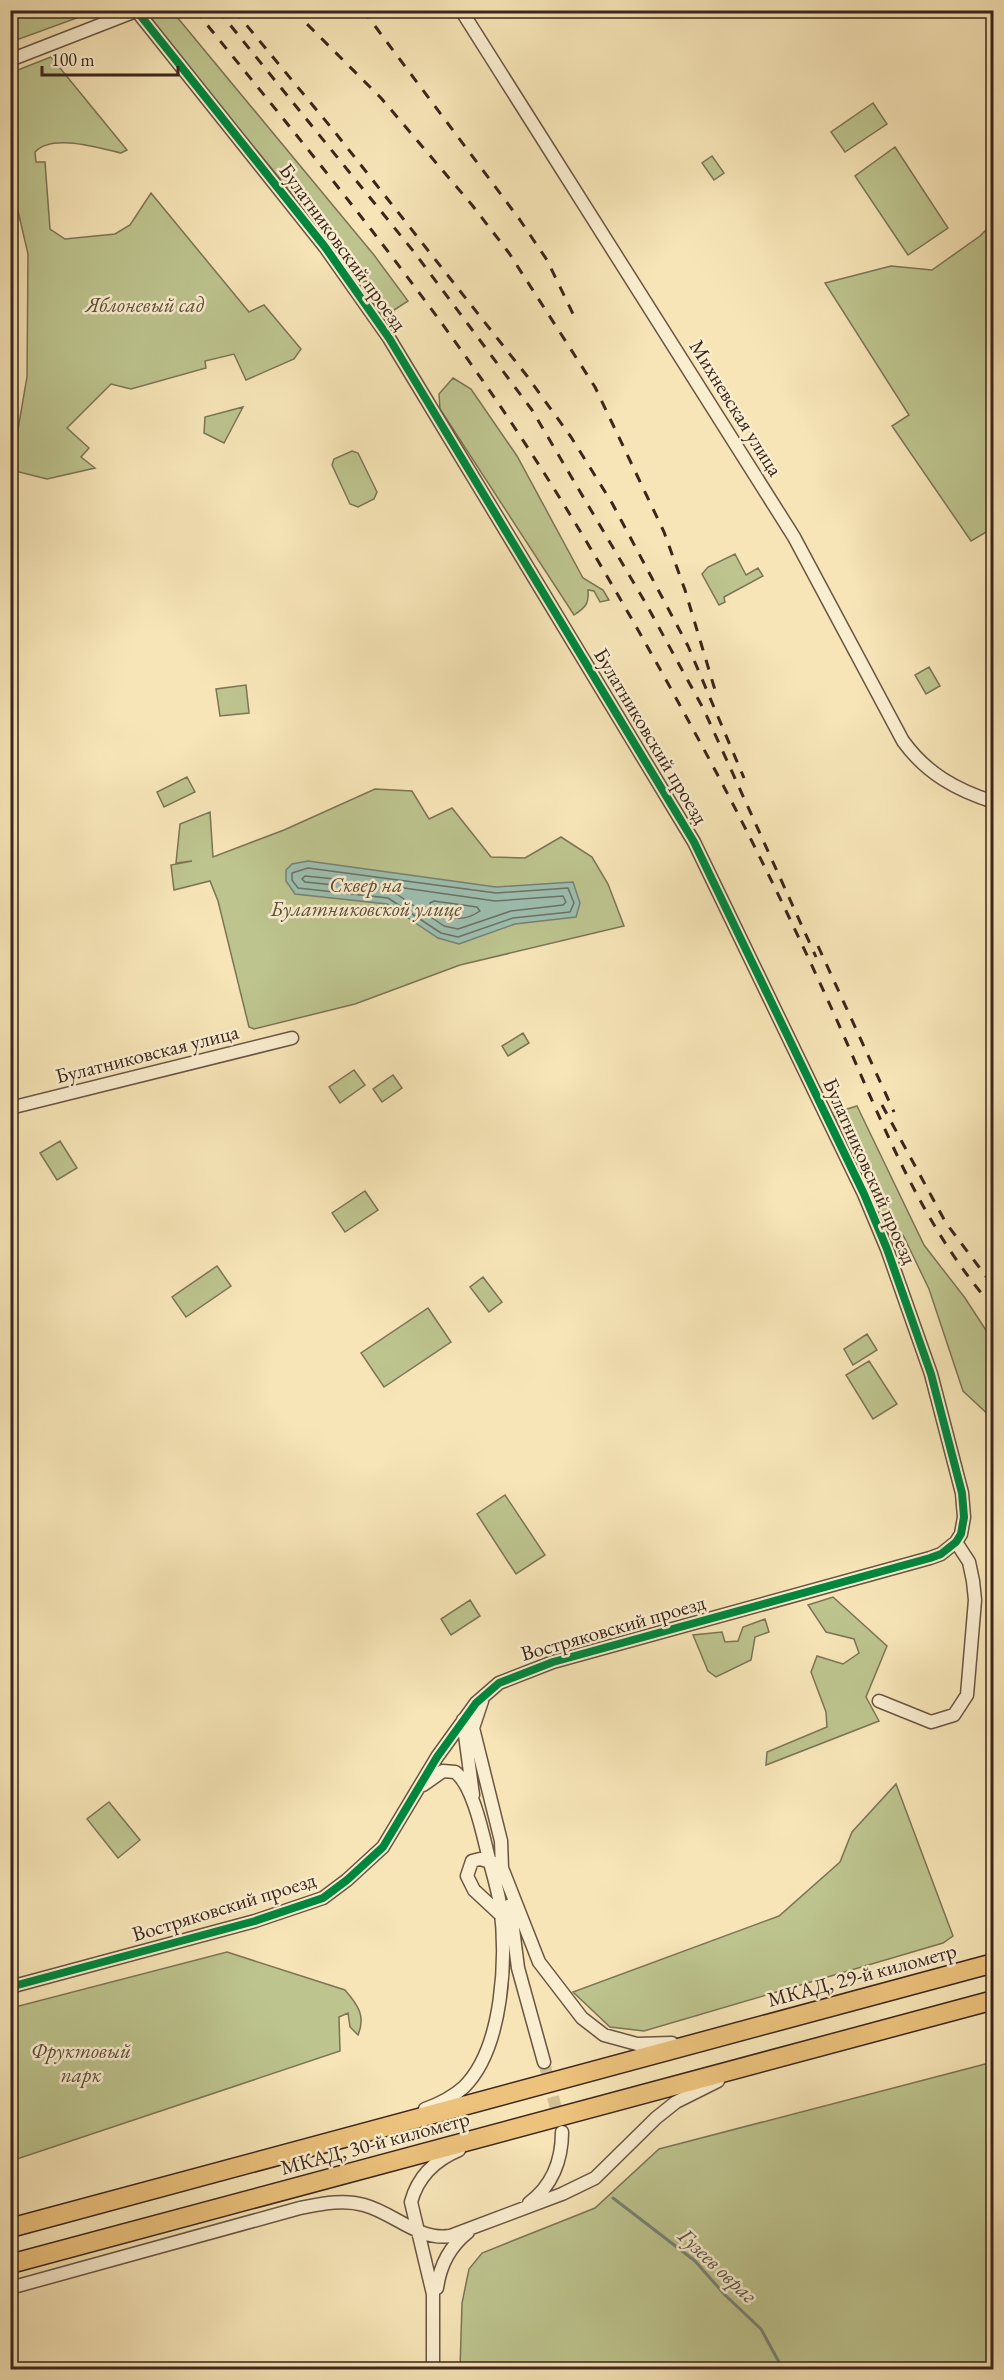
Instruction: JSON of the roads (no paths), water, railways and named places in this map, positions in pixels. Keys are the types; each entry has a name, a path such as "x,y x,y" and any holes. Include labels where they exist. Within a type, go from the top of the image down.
{"highway":[{"name":"МКАД, 29-й километр","path":"741,2031 993,1964"},
{"path":"752,2065 993,2000"},
{"name":"МКАД, 30-й километр","path":"10,2228 741,2031"},
{"name":"МКАД, 30-й километр","path":"10,2264 752,2065"}],"street":[{"path":"10,60 136,10"},
{"name":"Булатниковский проезд","path":"136,10 354,285 389,338 704,861 851,1165 901,1287 941,1405 960,1485 964,1517 960,1547"},
{"name":"Михневская улица","path":"461,10 794,537 903,741 918,761 938,777 973,796 993,802"},
{"name":"Булатниковская улица","path":"10,1108 292,1038"},
{"path":"879,1701 932,1722 954,1715 967,1695 975,1600 973,1572 960,1547"},
{"name":"Востряковский проезд","path":"10,1987 255,1921 322,1898 347,1880 383,1847 417,1790 459,1732 463,1720 483,1696 499,1683 531,1668 960,1547"},
{"path":"483,1696 473,1728 501,1841 502,1868 507,1886 539,1962 577,2012 604,2035 636,2044 656,2045 741,2031"},
{"path":"459,1732 471,1740 479,1757"},
{"path":"360,2133 450,2098 464,2087 477,2070 492,2034 503,1971 500,1912 459,1732"},
{"path":"417,1790 443,1771 455,1772 461,1778 474,1805"},
{"path":"502,1868 480,1859 472,1862 467,1876 474,1890 500,1912 507,1924 544,2062"},
{"path":"507,1886 516,1954"},
{"path":"10,2288 300,2208 326,2204 344,2202 363,2204 431,2237 439,2238 477,2227 562,2194 595,2178 656,2118 676,2102 752,2065"},
{"path":"433,2370 434,2316 431,2278 416,2229 411,2202 414,2193 436,2162 463,2149 541,2121"},
{"path":"510,2214 525,2206 545,2188 559,2160 562,2132"},
{"path":"434,2316 439,2274 444,2262 460,2238 477,2227"}],"water":[{"path":"308,861 496,887 573,882 580,903 576,917 515,924 459,944 438,938 387,904 295,894 286,881 286,870 292,864"}],"waterway":[{"name":"Гузеев овраг","path":"613,2198 695,2261 725,2295 761,2329 780,2364 786,2370"}],"tunnel":[{"path":"544,2062 562,2132"}],"railway":[{"path":"195,10 350,202 461,349 555,490 690,723 760,857 830,1005 882,1124 920,1201 942,1238 994,1308"},
{"path":"218,10 414,252 532,410 645,602 704,710 816,957"},
{"path":"234,10 334,131 527,376 571,437 612,503 688,646 744,778"},
{"path":"293,10 381,98 472,205 509,253 595,387 664,532 685,590 715,690"},
{"path":"363,10 520,220 547,260 574,316"},
{"path":"818,946 894,1112"},
{"path":"882,1105 946,1223 994,1287"}],"park label":[{"name":"Яблоневый сад","path":"145,305"},
{"name":"Сквер на Булатниковской улице","path":"366,897"},
{"name":"Фруктовый парк","path":"81,2063"}]}
